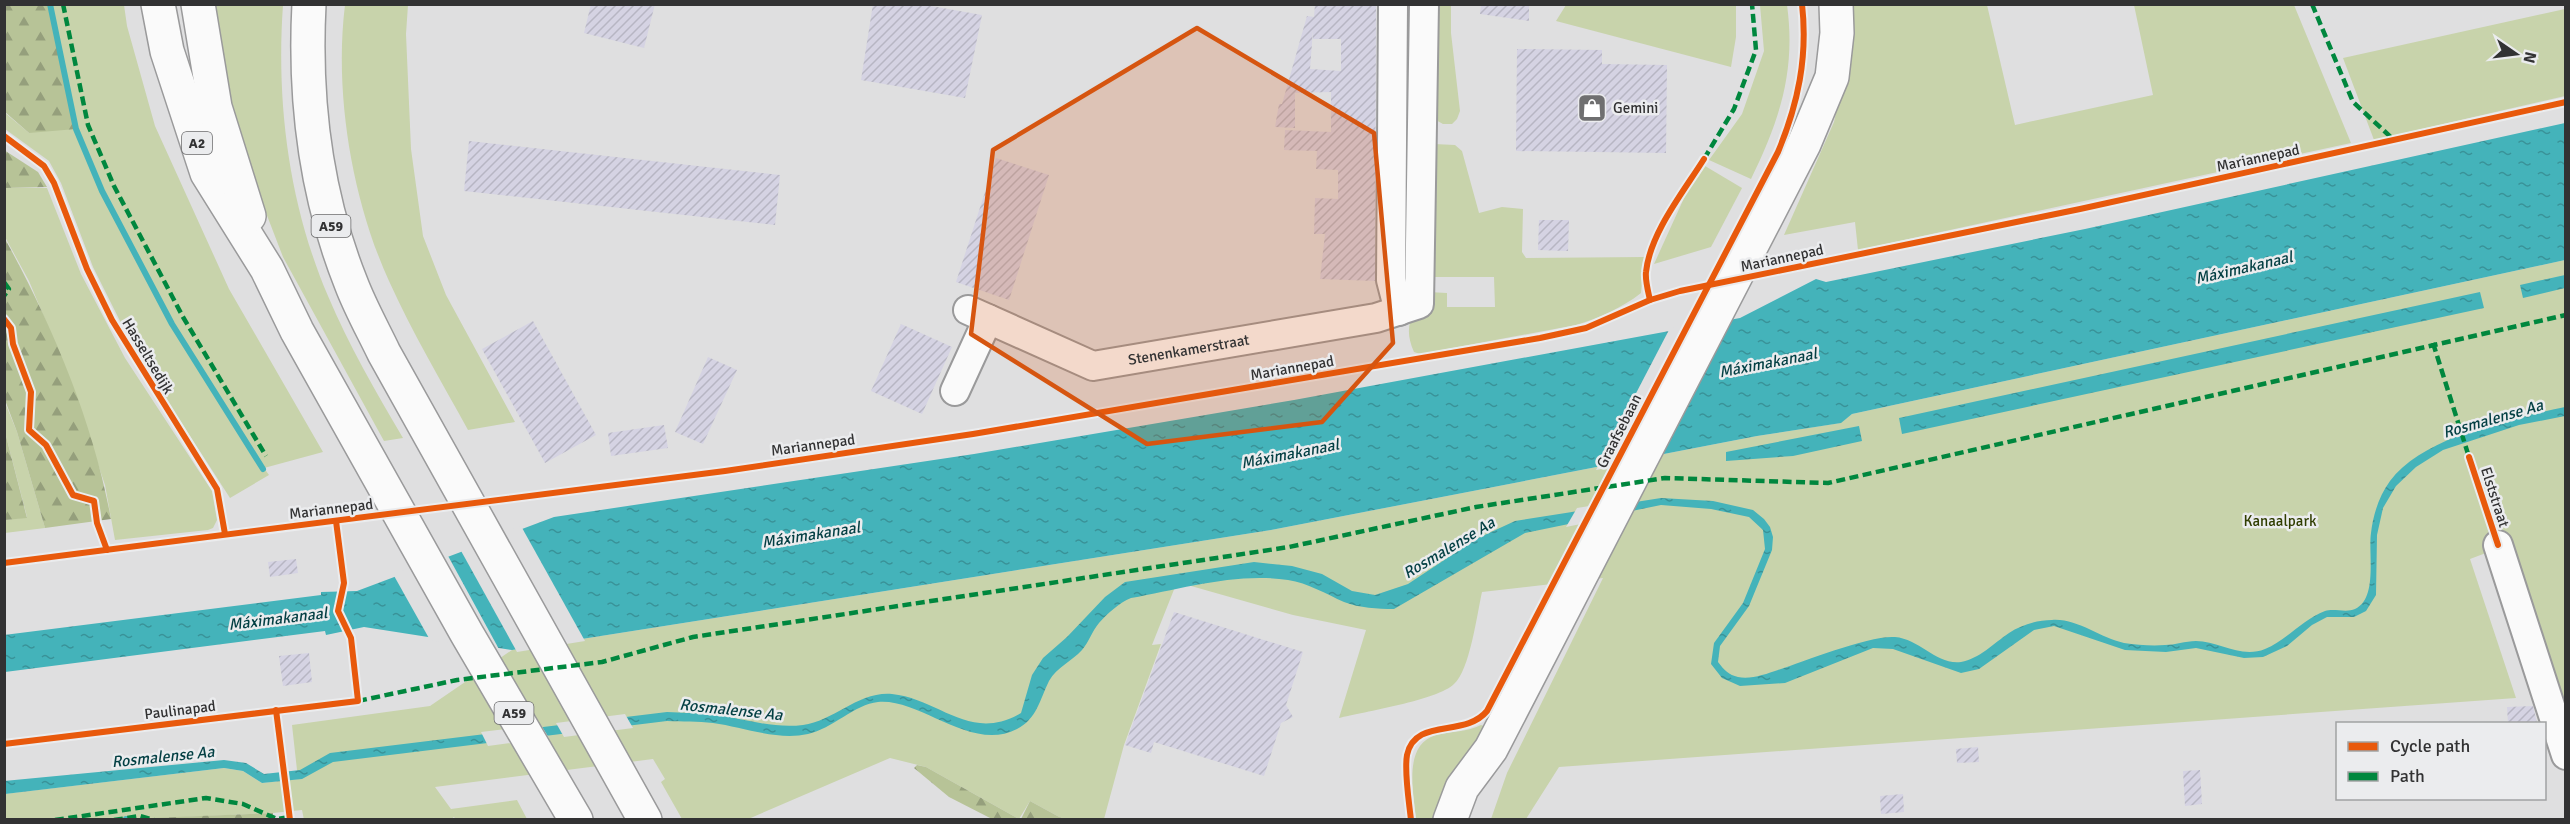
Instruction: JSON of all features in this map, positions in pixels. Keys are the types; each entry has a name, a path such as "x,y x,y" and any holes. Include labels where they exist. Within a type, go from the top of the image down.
{"main road":[{"name":"A2","path":"158,4 167,51 207,173 267,269"},
{"name":"A59","path":"198,4 215,107 267,269 297,331 467,634 568,806"},
{"name":"A59","path":"309,4 307,63 310,117 317,169 331,224 356,293 384,353 645,819"},
{"path":"1814,118 1821,45 1821,4"},
{"path":"1450,819 1462,788 1491,749 1804,144 1832,77 1837,33 1836,4"},
{"path":"1471,819 1491,749"}],"street":[{"path":"1393,4 1391,280 1399,311 1419,304 1424,4"},
{"name":"Stenenkamerstraat","path":"955,391 978,315 1093,366 1376,318 1399,311"},
{"name":"Elststraat","path":"2498,545 2565,754"}],"highlighted area":[{"path":"1197,28 1374,133 1393,343 1322,422 1147,444 971,334 993,150"}],"green space":[{"path":"4,5 50,5 76,129 29,133 5,112"},
{"path":"50,5 124,5 127,26 155,126 229,289 323,452 264,468 269,475 230,498 134,349 93,267 61,183 49,161 5,129 4,112 29,133 54,36"},
{"path":"213,5 283,5 281,42 284,116 288,153 304,226 336,315 403,438 384,441 283,257 246,161 223,70"},
{"path":"345,5 408,5 406,34 411,149 423,236 446,295 515,422 468,430 407,319 389,281 365,216 349,146 342,74"},
{"path":"1434,5 1451,5 1451,33 1460,111 1452,124 1443,124 1434,119"},
{"path":"1566,5 1736,5 1736,37 1731,67 1556,21"},
{"path":"1760,5 1787,5 1789,51 1778,115 1751,179 1709,160 1742,114 1764,51"},
{"path":"1845,5 1987,5 2015,125 2153,95 2134,5 2294,5 2351,143 1858,250 1855,222 1784,235 1834,122 1843,78"},
{"path":"2565,9 2565,96 2374,140 2343,58"},
{"path":"1434,144 1455,145 1462,151 1479,213 1502,207 1523,209 1522,252 1526,258 1644,257 1641,293 1610,312 1576,325 1420,354 1414,352 1409,327 1414,313 1428,292 1447,293 1447,307 1495,307 1494,277 1433,277"},
{"path":"4,150 38,172 47,187 5,188"},
{"path":"1700,163 1742,188 1711,247 1654,264"},
{"path":"4,188 47,188 81,274 125,358 212,491 217,520 213,528 115,540 105,485 67,372 29,281 5,237"},
{"path":"4,237 22,270 69,374 93,446 111,519 45,528 17,432 5,400"},
{"name":"Kanaalpark","path":"2565,260 2565,716 2507,545 2470,559 2516,698 1559,767 1526,819 1491,819 1507,773 1603,578 1482,592 1469,655 1460,677 1454,684 1445,690 1417,700 1339,718 1366,630 1293,615 1177,582 1152,645 1161,644 1124,745 1104,819 1063,819 1030,801 1019,819 926,767 890,758 746,820 682,819 661,782 665,779 653,759 435,787 451,809 517,800 527,819 456,820 454,817 450,820 304,820 302,810 121,820 5,819 4,794 224,768 243,771 262,783 298,779 292,725 430,706 512,650 1271,530 1757,436 1840,423 1852,414"},
{"path":"4,400 17,432 45,528 5,533 5,520 27,517 5,432"},
{"path":"5,432 27,518 5,520"},
{"path":"1481,725 1487,727 1444,819 1416,819 1412,771 1418,749 1425,740 1436,735"},
{"path":"917,765 926,767 1019,819 992,819 949,797 914,768"},
{"path":"1030,801 1063,819 1021,819"},
{"path":"273,813 273,820 121,819 126,819"}],"water":[{"name":"Máximakanaal","path":"2565,123 2565,260 1852,414 1841,423 1757,436 1271,530 512,650 364,627 326,635 325,631 5,672 4,635 321,595 321,592 357,591 554,517 974,454 1294,400 1740,318 1816,279 1826,282 2085,229"},
{"path":"2565,275 2565,288 2523,298 2520,285"},
{"path":"2480,292 2484,308 1902,434 1899,418"},
{"path":"2565,407 2565,416 2519,425 2443,450 2416,467 2396,486 2383,508 2377,535 2376,595 2366,611 2354,617 2327,617 2312,625 2287,646 2263,657 2244,658 2196,648 2166,652 2125,650 2054,626 2034,630 1979,669 1961,673 1893,649 1873,648 1785,683 1740,686 1722,678 1711,664 1714,643 1743,603 1765,549 1763,530 1749,517 1711,509 1661,505 1525,533 1394,609 1356,606 1303,584 1269,578 1229,580 1131,598 1118,605 1106,616 1082,650 1052,676 1029,720 1017,729 1000,735 964,730 911,708 894,703 878,702 861,707 817,731 796,736 772,735 713,723 667,721 333,762 302,779 262,783 243,771 224,768 5,794 4,781 224,760 246,763 264,774 300,770 330,753 667,712 712,714 780,726 803,725 880,694 909,697 970,721 986,723 1003,721 1021,713 1032,675 1043,658 1067,637 1105,597 1125,582 1254,562 1292,566 1322,574 1352,591 1375,595 1408,584 1476,539 1515,521 1661,498 1713,501 1753,510 1770,527 1773,537 1772,550 1749,606 1720,646 1718,662 1727,672 1738,677 1763,675 1837,649 1884,637 1904,639 1944,660 1961,662 1980,654 2019,628 2046,620 2070,622 2124,643 2169,645 2196,641 2239,651 2256,652 2273,645 2309,619 2325,611 2351,610 2362,604 2369,586 2370,542 2375,513 2386,487 2405,465 2424,452 2470,431"},
{"path":"1859,426 1862,441 1793,456 1726,461 1726,452"}],"pier":[{"path":"1733,316 1660,458 1596,470 1670,328"},
{"path":"1639,498 1630,514 1566,527 1577,508"},
{"path":"521,526 585,641 517,652 460,549"},
{"path":"447,554 500,651 430,640 393,574"},
{"path":"625,714 633,728 564,737 556,723"},
{"path":"541,725 549,738 488,746 481,732"}],"building":[{"path":"591,4 655,4 644,48 584,33"},
{"path":"873,4 920,4 982,15 965,98 861,80"},
{"path":"1315,4 1376,4 1375,281 1320,279 1325,234 1314,234 1315,198 1338,199 1338,170 1316,169 1317,151 1284,150 1285,130 1331,132 1331,92 1295,93 1295,128 1275,127 1279,104 1282,104 1307,16 1314,17","holes":["1313,30 1313,39 1341,39 1341,71 1310,69"]},
{"path":"1481,4 1529,4 1529,21 1480,14"},
{"name":"Gemini","path":"1517,49 1602,50 1602,64 1667,65 1666,153 1516,151"},
{"path":"469,141 780,175 775,225 464,191"},
{"path":"996,158 1049,175 1009,300 956,282"},
{"path":"1539,220 1569,220 1568,251 1538,250"},
{"path":"533,321 596,435 545,463 482,349"},
{"path":"901,324 952,347 922,414 871,391"},
{"path":"708,357 737,370 703,444 675,432"},
{"path":"664,425 668,448 611,456 608,433"},
{"path":"296,559 298,573 270,577 268,562"},
{"path":"1174,612 1303,652 1286,705 1293,717 1281,723 1264,776 1154,742 1151,753 1125,745"},
{"path":"309,653 312,682 283,686 279,656"},
{"path":"2533,706 2537,722 2508,722 2507,707"},
{"path":"1978,747 1979,762 1957,763 1956,749"},
{"path":"2200,770 2202,804 2185,806 2183,771"},
{"path":"1903,794 1904,812 1881,814 1880,796"}],"waterway":[{"path":"50,4 76,129 102,191 172,324 263,469"}],"marked path":[{"path":"63,4 88,125 114,186 183,317 266,456"},
{"path":"1704,159 1734,109 1756,50 1752,4"},
{"path":"2312,4 2353,102 2394,140"},
{"path":"4,282 9,289 4,296"},
{"path":"358,701 457,680 602,662 693,637 1289,547 1476,507 1665,478 1828,483 2566,315"},
{"path":"2433,343 2469,457"},
{"path":"55,820 206,798 243,804 277,819 290,817"},
{"path":"114,820 140,816 154,820"}],"cycle path":[{"name":"Graafsebaan","path":"1411,820 1406,770 1407,755 1412,743 1430,731 1466,724 1478,719 1487,711 1778,152 1791,116 1800,80 1804,43 1802,4"},
{"name":"Mariannepad","path":"4,563 725,471 973,434 1540,338 1586,328 1650,300 1680,291 2080,209 2566,102"},
{"name":"Hasseltsedijk","path":"4,136 44,166 54,183 87,269 112,320 217,489 225,534"},
{"path":"1650,300 1646,272 1654,242 1669,213 1704,159"},
{"path":"4,319 11,328 13,344 31,392 29,430 46,445 73,495 94,501 97,523 107,550"},
{"path":"2469,457 2498,545"},
{"name":"Mariannepad","path":"4,744 358,701 351,638 338,611 344,583 336,521"},
{"path":"276,710 290,820"}],"place":[{"name":"Gemini","path":"1592,108"}],"water label":[{"name":"Rosmalense Aa","path":"2493,419"},
{"name":"Rosmalense Aa","path":"1449,548"},
{"name":"Rosmalense Aa","path":"731,710"},
{"name":"Rosmalense Aa","path":"163,757"}]}
